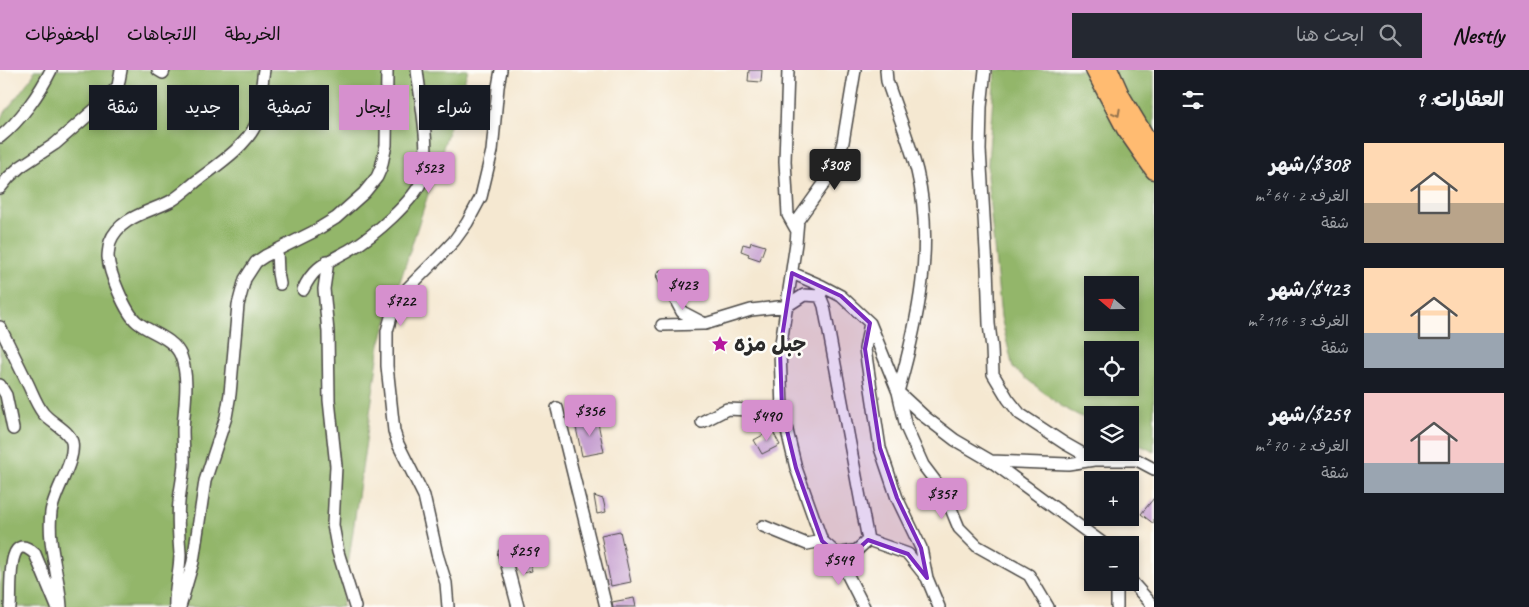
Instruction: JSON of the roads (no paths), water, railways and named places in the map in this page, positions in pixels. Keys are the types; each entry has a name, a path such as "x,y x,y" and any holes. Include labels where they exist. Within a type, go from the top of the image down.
{"main road":[{"path":"1094,70 1126,129 1154,171"},
{"path":"1110,70 1122,97 1152,144"}],"street":[{"path":"0,137 18,119 42,87 51,70"},
{"path":"0,188 20,167 55,144 101,104 118,86 121,70"},
{"path":"158,70 163,73 164,70"},
{"path":"175,607 180,555 179,501 184,460 183,428 186,386 183,363 180,354 170,342 138,323 127,310 112,273 108,251 113,236 125,223 182,194 249,136 255,126 258,115 264,70"},
{"path":"180,607 193,562 205,481 226,417 241,290 245,279 256,262 336,218 364,193 377,177 386,145 387,70"},
{"path":"302,290 311,274 326,261 352,248 378,231 419,186 423,178 425,152 417,70"},
{"path":"448,607 446,583 437,554 424,496 398,444 394,431 387,366 387,331 393,310 408,288 454,241 467,223 481,197 492,151 501,70"},
{"path":"788,70 785,162 788,215 797,231"},
{"path":"855,70 843,142 837,163 798,220 780,350 783,416 796,468 822,541 838,554 864,607"},
{"path":"886,70 887,81 910,145 917,172 921,192 924,244 924,268 920,298 909,352 898,392"},
{"path":"985,70 981,107 980,150 993,374 1008,399 1020,414 1084,454"},
{"path":"277,250 280,284"},
{"path":"326,261 324,289 328,332 330,400 336,466 333,525 338,552 355,607"},
{"path":"792,273 821,291 841,296 870,324 898,392 906,427 923,464 946,494 959,528 977,546 1029,575 1048,607"},
{"path":"663,276 682,312 705,324"},
{"path":"662,325 705,324 751,310 787,306 804,295 821,291"},
{"path":"821,291 868,540"},
{"path":"870,324 865,349 880,448 897,498 921,548 927,578 939,607"},
{"path":"0,327 43,412 56,426 64,430 72,443 70,459 58,487 51,512 51,538 59,607"},
{"path":"0,385 7,401 13,429"},
{"path":"898,392 925,417 955,440 992,461 1093,536"},
{"path":"557,408 606,607"},
{"path":"702,422 727,409 750,410 783,416"},
{"path":"992,461 1068,464 1088,461"},
{"path":"1138,461 1154,469"},
{"path":"763,526 807,544 822,541"},
{"path":"838,554 857,550 868,540"},
{"path":"868,540 908,554 927,578"},
{"path":"10,607 12,560 18,548 23,547 29,548 35,554 59,607"},
{"path":"504,554 518,607"},
{"path":"1139,590 1154,607"},
{"path":"1116,591 1117,607"}],"place":[{"name":"جبل مزه","path":"720,344"}]}
